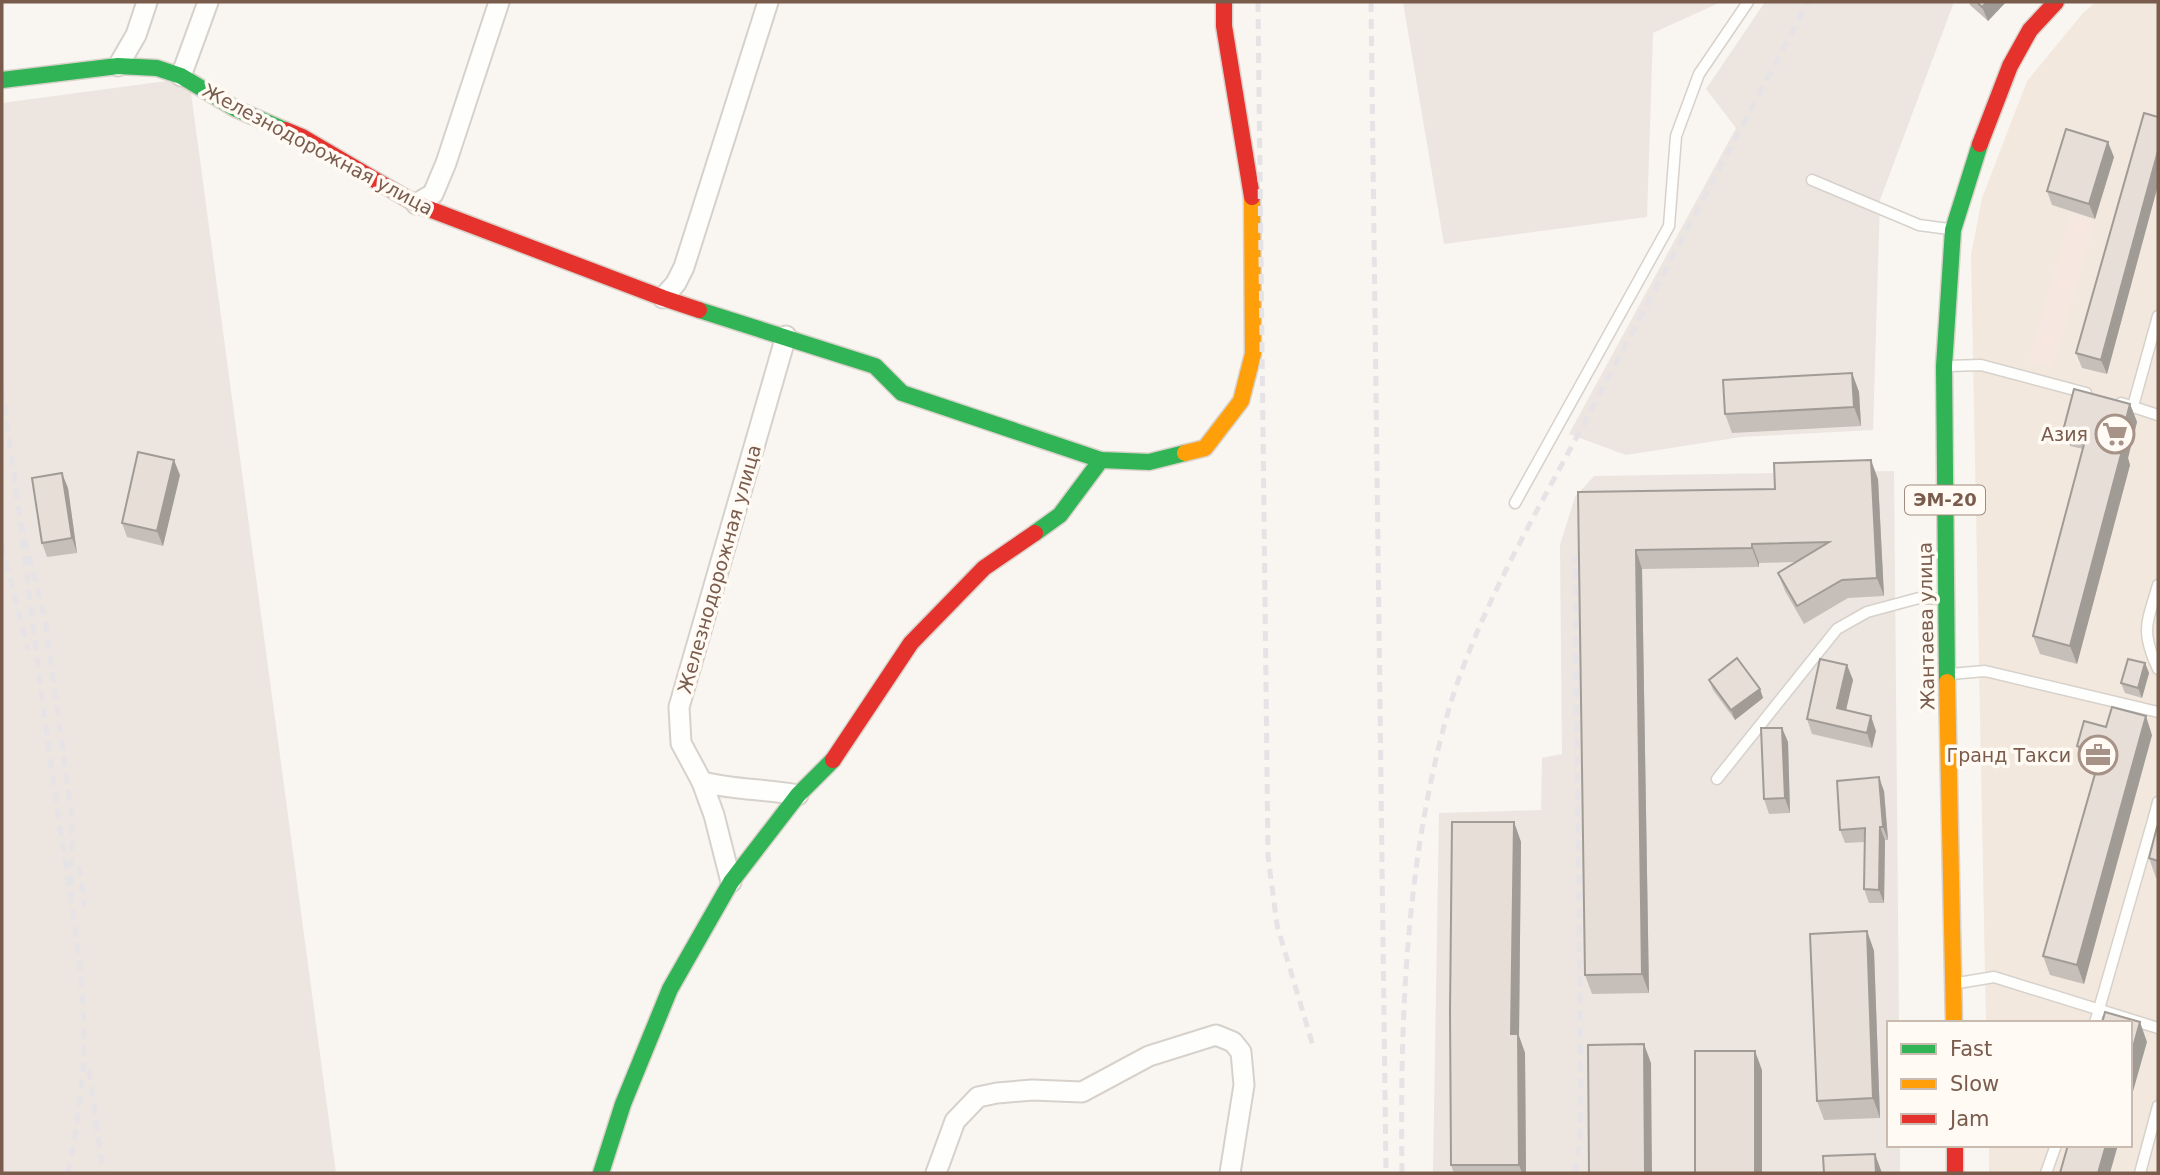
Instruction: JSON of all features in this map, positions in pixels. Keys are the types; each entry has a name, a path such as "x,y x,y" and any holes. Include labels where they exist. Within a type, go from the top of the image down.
{"street":[{"path":"118,66 136,35 147,2"},
{"path":"181,76 208,2"},
{"path":"415,204 433,194 438,184 499,2"},
{"path":"663,298 676,283 684,267 768,2"},
{"name":"Железнодорожная улица","path":"2,80 118,66 157,68 181,76 236,109 303,136 415,204 663,298 875,366 902,393 1101,460 1149,462 1205,448 1241,401 1254,354 1252,200 1224,26 1224,2"},
{"name":"Жантаева улица","path":"1954,1021 1944,366 1953,230 1989,117 2010,66 2030,30 2056,2"},
{"name":"Железнодорожная улица","path":"731,882 714,815 702,782 681,743 679,707 786,336"},
{"path":"601,1173 623,1104 670,989 731,882 798,794 831,762 911,643 984,568 1060,516 1101,460"},
{"path":"702,782 726,788 798,794"},
{"path":"936,1173 955,1121 978,1097 1032,1090 1082,1092 1149,1056 1216,1035 1233,1042 1241,1052 1244,1085 1230,1173"},
{"path":"1955,1147 1955,1173"}],"lane":[{"path":"1515,503 1669,226 1676,135 1699,74 1748,2"},
{"path":"1812,180 1919,225 1953,230"},
{"path":"2133,406 2158,316"},
{"path":"1944,366 1981,365 2095,396"},
{"path":"2107,399 2158,415"},
{"path":"2158,584 2146,630 2149,648 2158,668"},
{"path":"1717,779 1838,629 1867,612 1919,598 1946,599"},
{"path":"1947,674 1985,671 2158,712"},
{"path":"2096,1021 2156,818 2158,802"},
{"path":"1954,984 1994,977 2158,1028"},
{"path":"2140,1173 2158,1106"},
{"path":"2046,1173 2055,1147"}],"shaded area":[{"path":"1403,2 1721,2 1653,33 1647,217 1444,244"},
{"path":"1765,2 1954,2 1880,200 1873,430 1741,437 1626,455 1569,434 1736,128 1706,89"},
{"path":"2096,2 2158,2 2158,1173 1989,1173 1989,1147 2132,1147 2132,1021 1986,1021 1971,255 1982,198 2027,81 2083,13"},
{"path":"189,78 336,1173 2,1173 2,103"},
{"path":"2071,213 2095,221 2053,368 2029,362"},
{"path":"1894,471 1899,1021 1887,1021 1887,1147 1900,1147 1900,1173 1433,1173 1439,813 1541,810 1542,758 1562,754 1560,545 1575,497 1594,476"}],"building":[{"path":"2144,113 2158,117 2158,151 2101,360 2076,353"},
{"path":"2066,129 2108,142 2089,204 2047,191"},
{"path":"1852,373 1854,407 1725,414 1723,380"},
{"path":"2074,389 2130,404 2119,446 2123,447 2070,646 2033,636 2087,433 2064,427"},
{"path":"138,452 174,460 157,531 122,523"},
{"path":"1871,460 1877,578 1842,580 1797,606 1778,573 1829,542 1752,544 1752,548 1636,550 1642,974 1585,975 1578,492 1775,489 1774,463"},
{"path":"62,473 72,538 42,543 32,478"},
{"path":"1737,658 1760,689 1731,710 1709,680"},
{"path":"1820,659 1847,665 1837,708 1871,716 1867,733 1807,719"},
{"path":"2128,659 2145,663 2138,688 2121,683"},
{"path":"2112,707 2146,716 2077,965 2043,956 2101,753 2077,746 2084,721 2106,727"},
{"path":"1761,728 1782,728 1785,798 1764,799"},
{"path":"1879,777 1883,827 1880,827 1879,890 1864,889 1865,828 1840,830 1837,781"},
{"path":"1452,822 1514,822 1511,1034 1518,1034 1519,1165 1451,1165"},
{"path":"2158,828 2158,861 2149,858"},
{"path":"1867,931 1873,1098 1817,1101 1810,934"},
{"path":"2105,1012 2140,1022 2132,1051 2132,1021 2103,1021"},
{"path":"1644,1044 1645,1173 1589,1173 1588,1045"},
{"path":"1695,1051 1755,1051 1755,1173 1695,1173"},
{"path":"2067,1147 2105,1147 2098,1173 2060,1173"},
{"path":"1875,1154 1876,1173 1824,1173 1823,1156"}],"railway":[{"path":"1258,2 1268,856 1277,925 1313,1046"},
{"path":"1371,2 1386,1173"},
{"path":"1402,1173 1404,1009 1412,900 1429,791 1453,696 1468,654 1504,573 1808,2"},
{"path":"2,388 20,519"},
{"path":"68,1173 82,1085 83,1001 20,519 45,619 72,818 71,908"},
{"path":"2,545 28,650"},
{"path":"1575,556 1581,1090 1580,1140 1575,1173"},
{"path":"79,866 85,907"},
{"path":"89,1070 103,1173"}],"traffic: fast":[{"path":"2,80 118,66 157,68 181,76 236,109 285,130"},
{"path":"1947,682 1944,366 1953,230 1980,144"},
{"path":"699,310 875,366 902,393 1101,460 1149,462 1185,453"},
{"path":"1035,533 1060,515 1101,460"},
{"path":"601,1173 623,1104 670,989 731,882 798,795 833,760"}],"traffic: slow":[{"path":"1185,453 1205,448 1241,401 1253,354 1252,197"},
{"path":"1947,682 1954,1021"}],"traffic: jam":[{"path":"1224,2 1224,26 1252,197"},
{"path":"1980,144 2010,66 2030,30 2056,2"},
{"path":"285,130 302,137 416,204 699,310"},
{"path":"833,760 911,643 984,568 1035,533"},
{"path":"1955,1147 1955,1173"}],"place":[{"name":"Азия","path":"2115,434"},
{"name":"Гранд Такси","path":"2098,755"}]}
